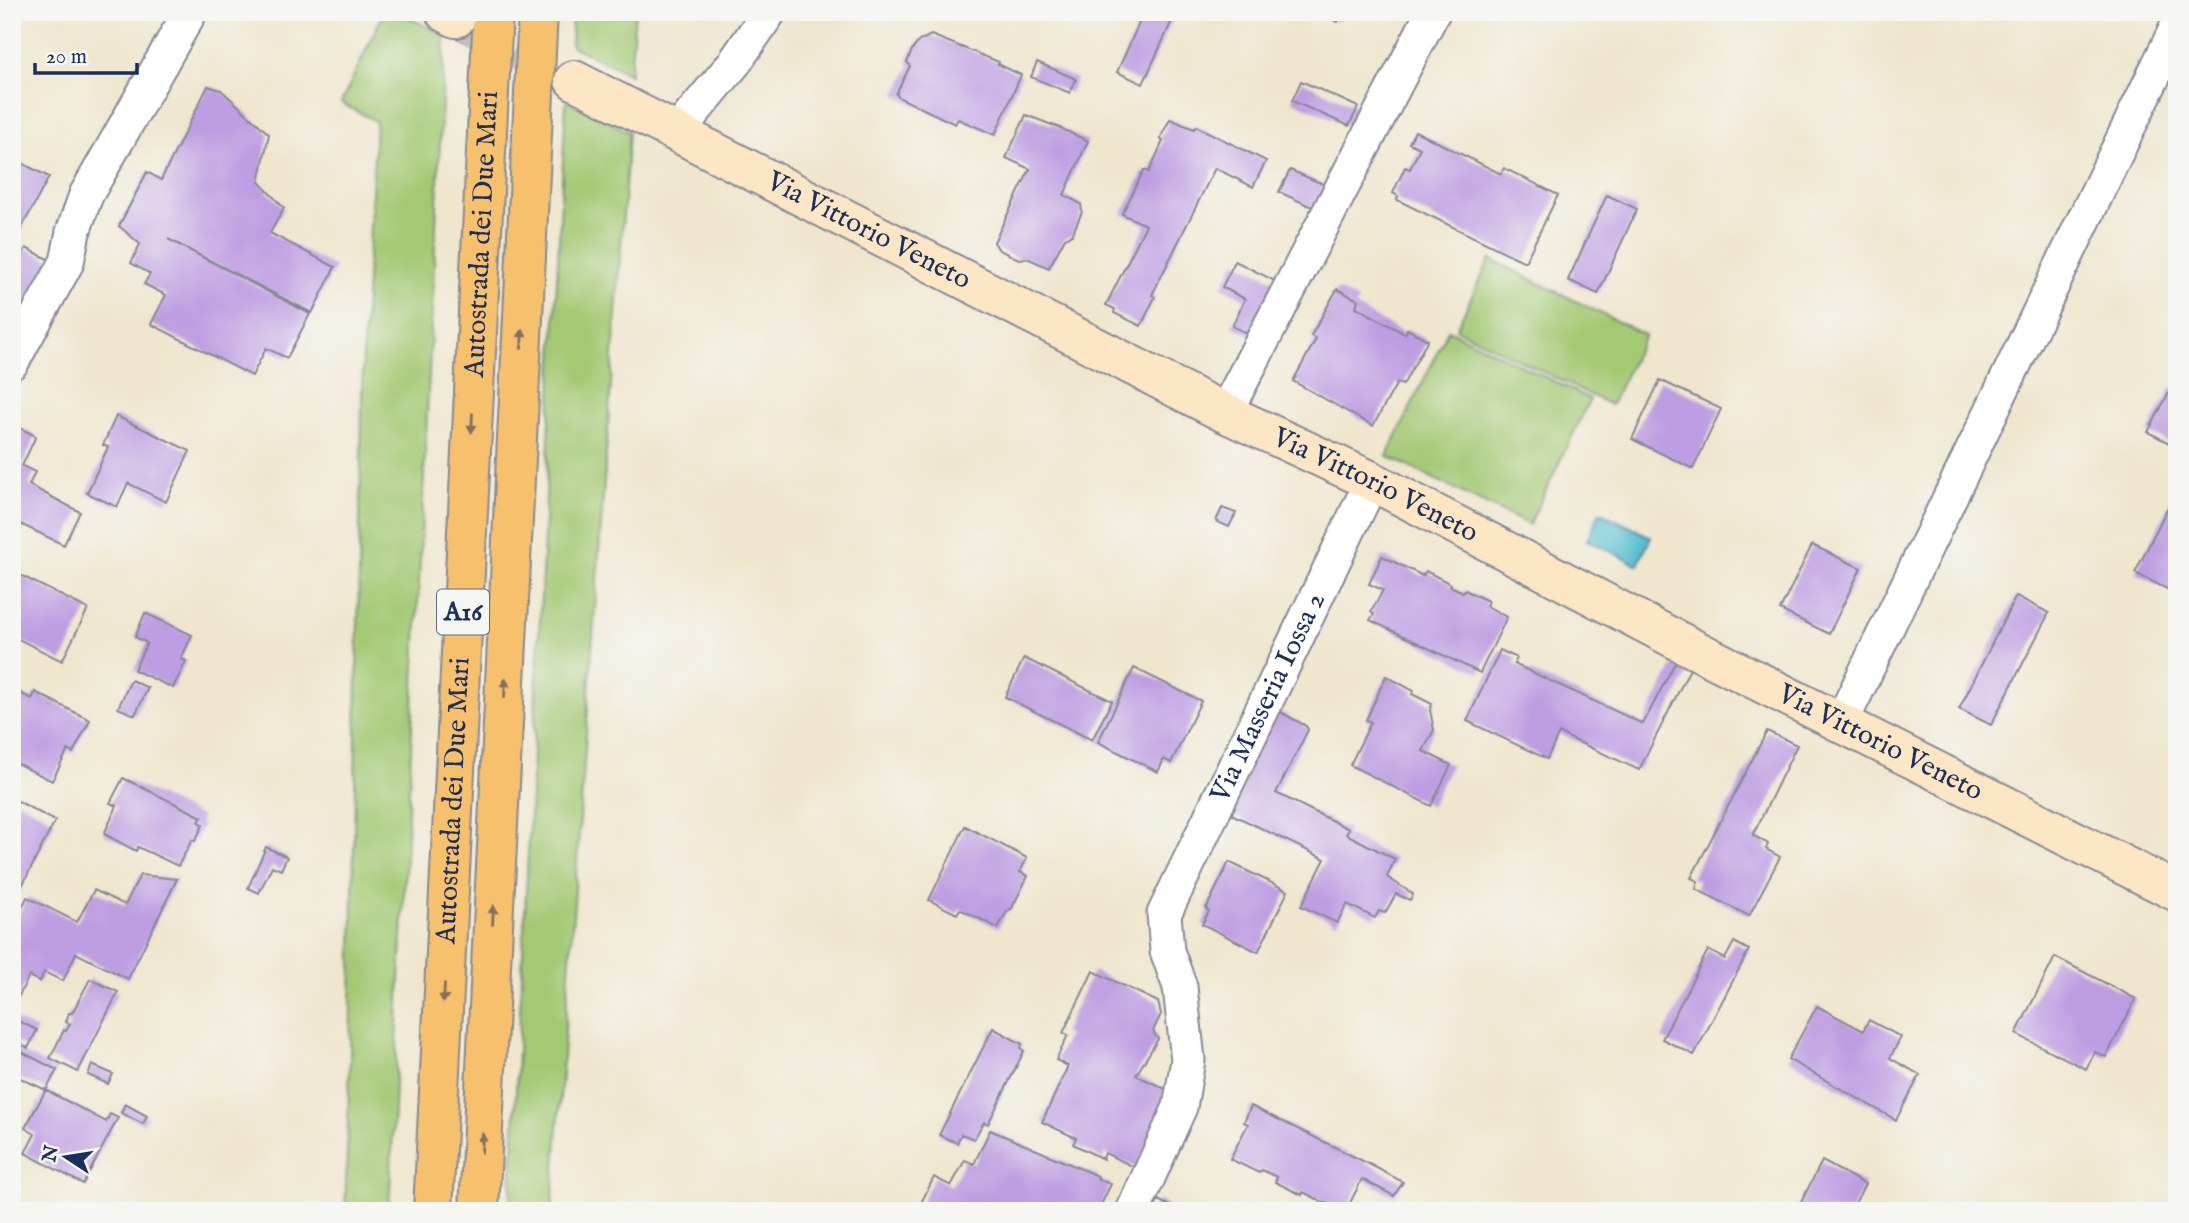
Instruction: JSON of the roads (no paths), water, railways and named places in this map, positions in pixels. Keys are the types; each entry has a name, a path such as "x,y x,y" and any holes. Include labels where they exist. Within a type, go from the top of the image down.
{"highway":[{"name":"Autostrada dei Due Mari","path":"479,1211 538,12"},
{"name":"Autostrada dei Due Mari","path":"433,1211 465,14"}],"street":[{"path":"12,362 67,262 73,232 86,195 190,12"},
{"path":"676,133 735,62 769,12"},
{"path":"1225,413 1433,12"},
{"path":"1841,723 2177,27"},
{"name":"Via Vittorio Veneto","path":"574,80 1225,413 1371,481 2177,892"},
{"name":"Via Masseria Iossa 2","path":"1133,1211 1180,1107 1188,1060 1180,987 1167,951 1164,914 1371,481"}],"water":[{"path":"1600,512 1651,537 1638,565 1587,540"}],"tunnel":[{"path":"464,22 574,80"}]}
